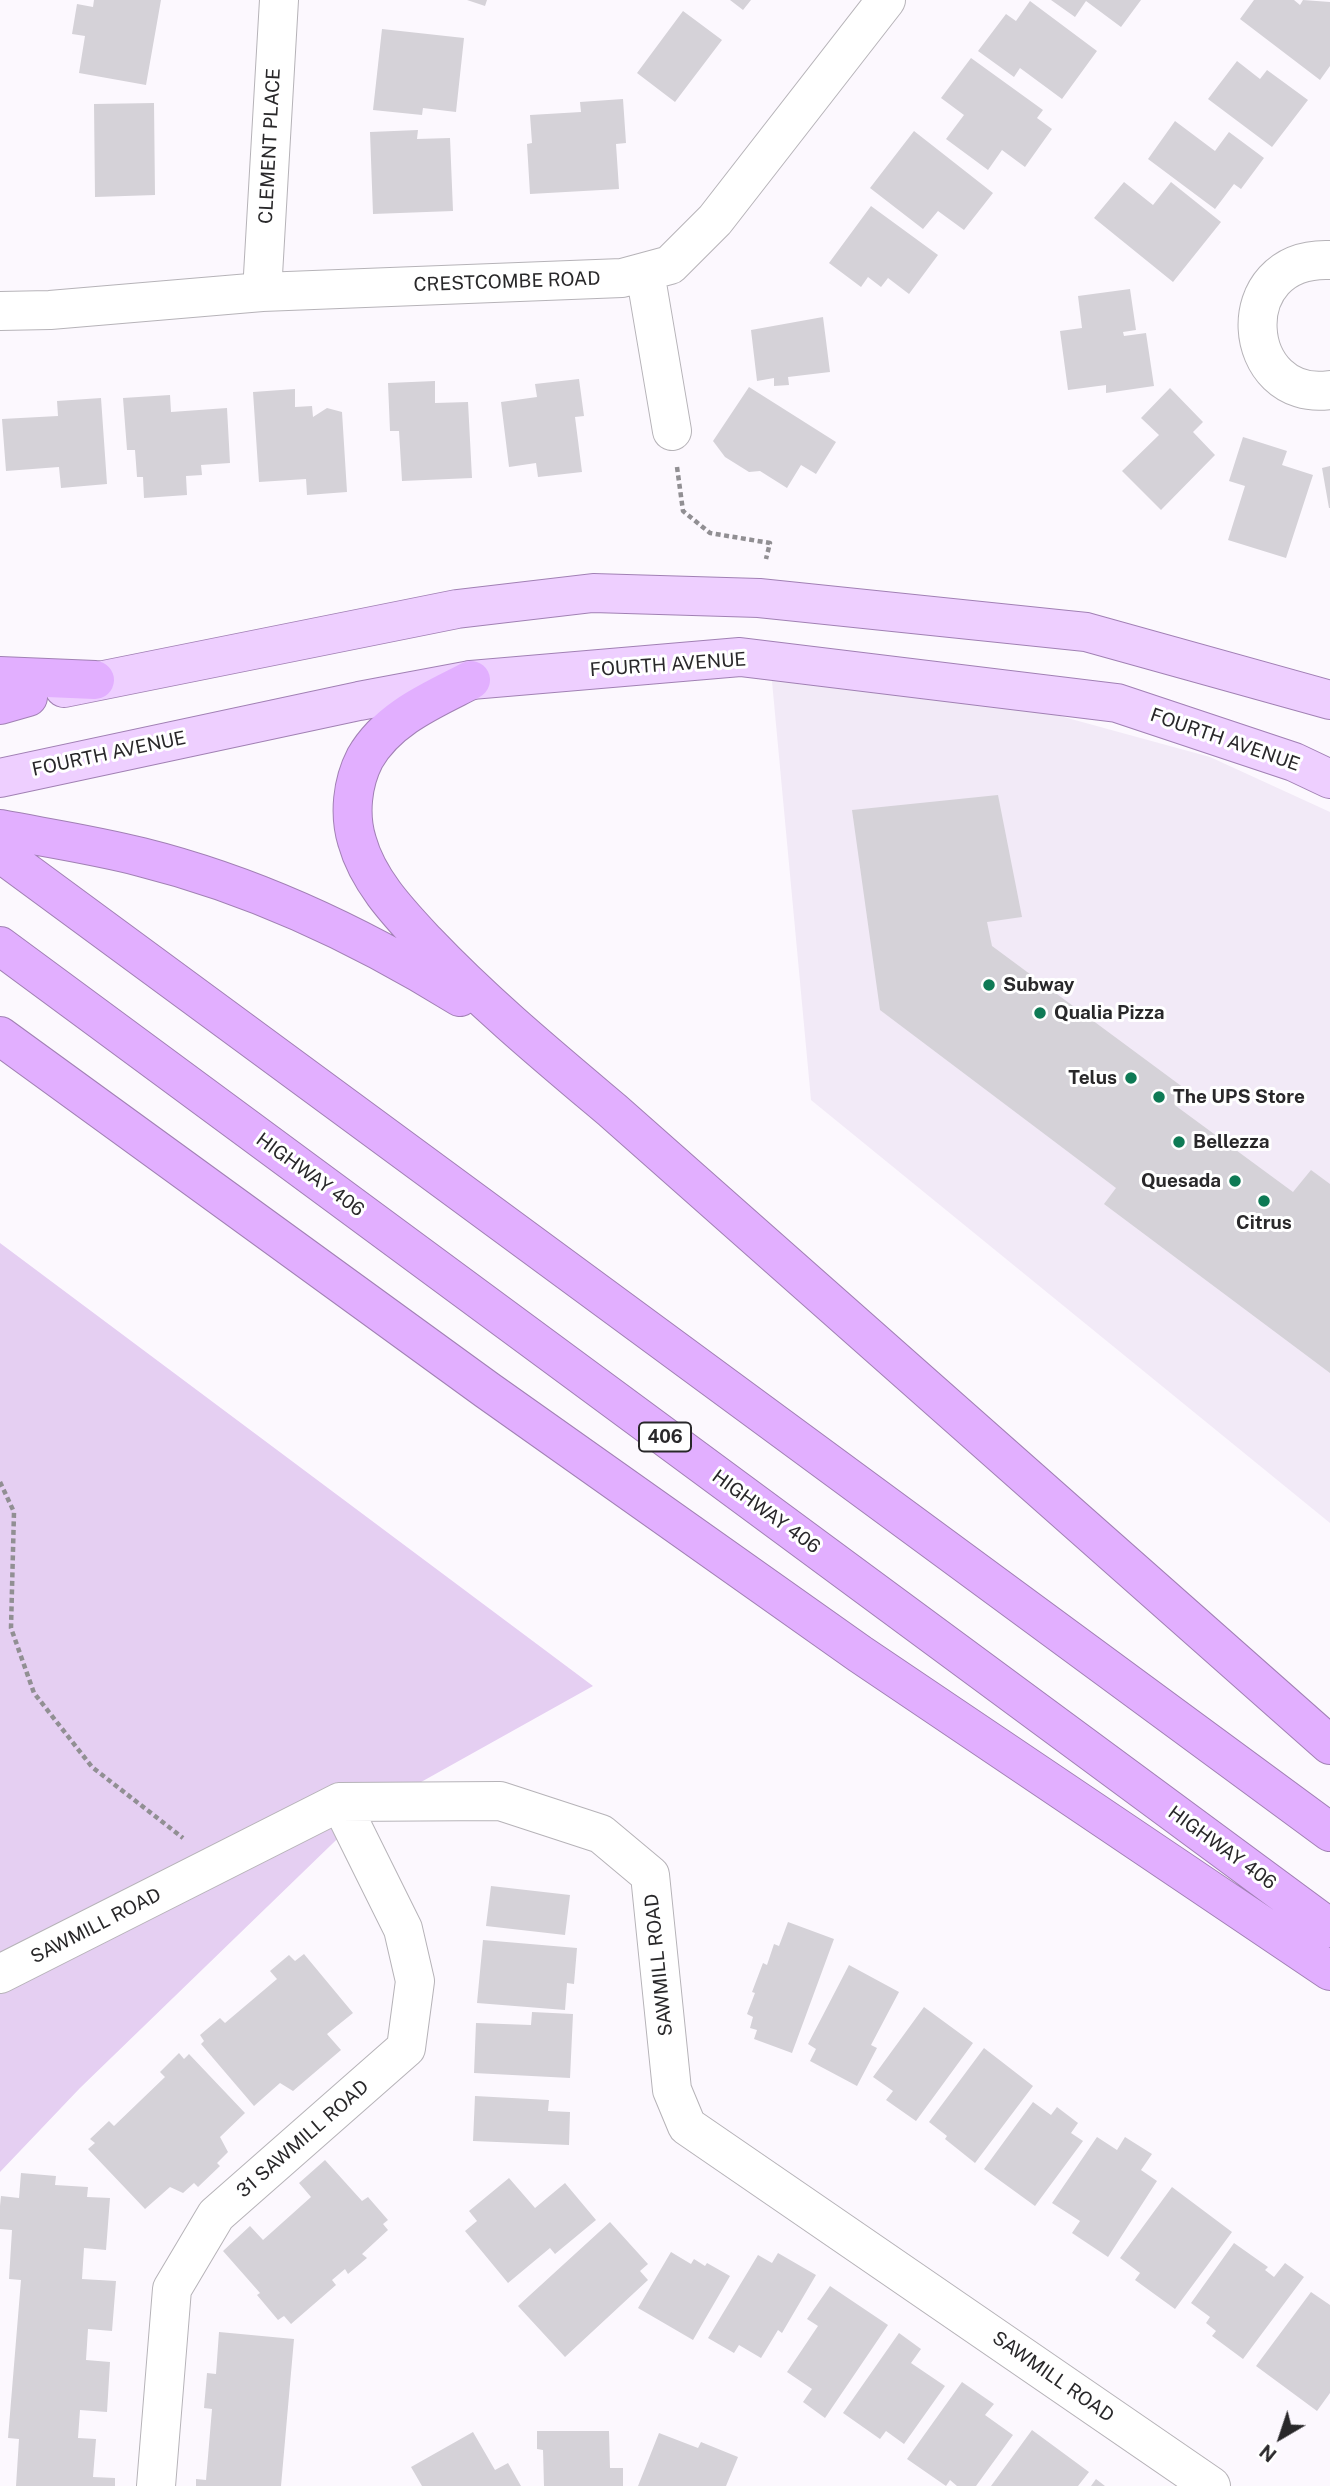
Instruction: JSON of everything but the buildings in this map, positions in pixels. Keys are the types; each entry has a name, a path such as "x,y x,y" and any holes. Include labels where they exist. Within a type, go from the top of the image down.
{"highway":[{"path":"7,695 94,680"},
{"path":"471,680 407,713 367,755 358,774 352,820 357,844 380,889 447,964 519,1032 715,1200 1330,1745"},
{"path":"0,829 88,845 183,869 319,920 421,972 519,1032"},
{"path":"0,853 1330,1832"},
{"name":"HIGHWAY 406","path":"0,946 1330,1928"},
{"path":"0,1036 487,1390 860,1654 1330,1970"}],"main road":[{"path":"94,680 457,609 593,593 759,598 1086,632 1330,700"},
{"name":"FOURTH AVENUE","path":"0,778 345,704 471,680 740,657 1117,703 1294,762 1330,779"}],"street":[{"name":"CLEMENT PLACE","path":"262,292 279,0"},
{"name":"CRESTCOMBE ROAD","path":"0,311 50,310 262,292 622,278 670,265 715,220 886,0"},
{"path":"1330,260 1293,265 1276,278 1263,296 1257,317 1257,339 1266,359 1279,376 1298,387 1320,392 1330,390"},
{"path":"645,272 672,431"},
{"name":"SAWMILL ROAD","path":"0,1974 340,1802 500,1801 601,1834 649,1875 672,2090 687,2126 1211,2486"},
{"name":"31 SAWMILL ROAD","path":"156,2486 172,2289 216,2215 406,2048 415,1981 403,1929 340,1802"}],"path":[{"path":"672,431 683,511 710,533 769,543 759,598"},
{"path":"0,1482 14,1512 11,1628 34,1693 92,1767 217,1865"}],"shaded area":[{"path":"770,660 998,699 1210,757 1330,812 1330,1523 811,1100"},
{"path":"0,1243 593,1686 362,1815 80,2088 0,2172"}],"place":[{"name":"Subway","path":"989,985"},
{"name":"Qualia Pizza","path":"1040,1013"},
{"name":"Telus","path":"1131,1078"},
{"name":"The UPS Store","path":"1159,1097"},
{"name":"Bellezza","path":"1179,1142"},
{"name":"Quesada","path":"1235,1181"},
{"name":"Citrus","path":"1264,1201"}]}
